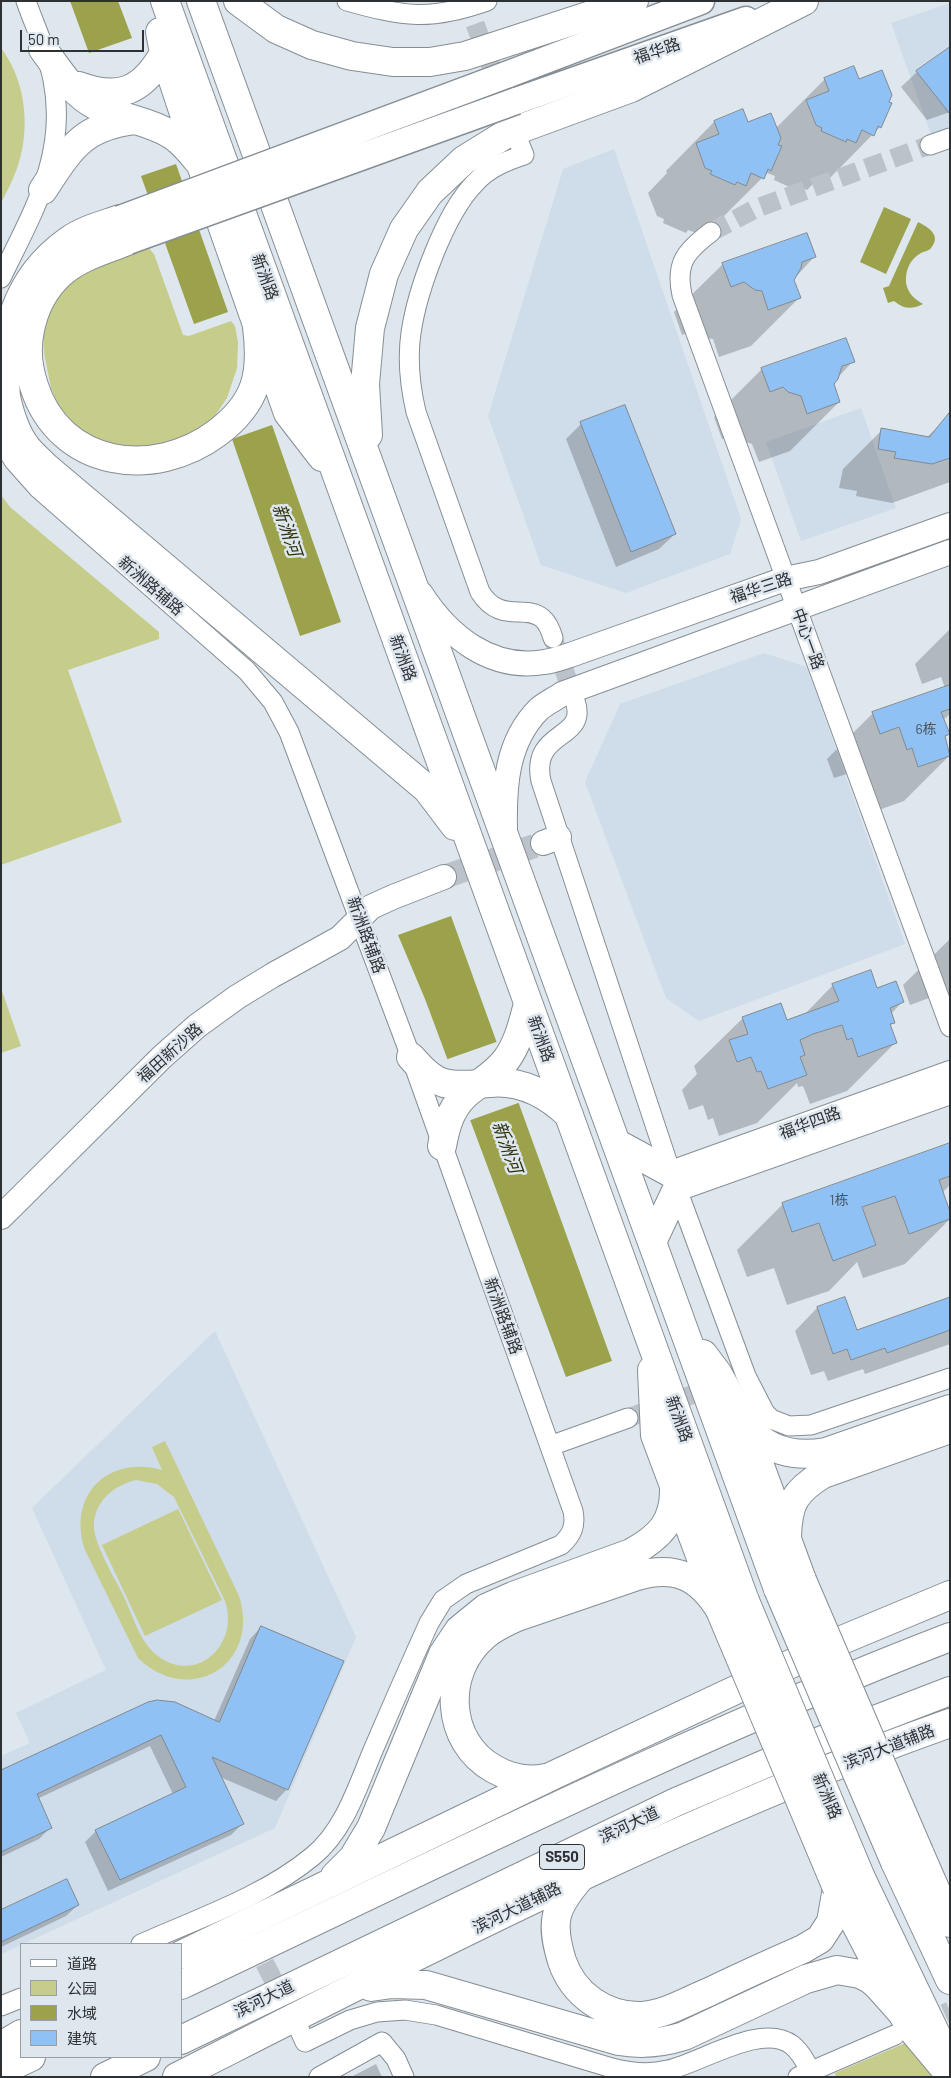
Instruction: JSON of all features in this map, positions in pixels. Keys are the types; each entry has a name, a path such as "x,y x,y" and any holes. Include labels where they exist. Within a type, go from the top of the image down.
{"main road":[{"path":"155,1 164,53 288,413 337,477"},
{"name":"新洲路","path":"165,1 650,1341 733,1606"},
{"name":"新洲路","path":"201,1 683,1329 907,1857 950,1980"},
{"path":"238,1 276,29 312,45 352,56 393,62 430,62 465,56 634,1"},
{"name":"福华路","path":"124,230 506,75 701,1"},
{"name":"福华路","path":"124,230 516,101 798,1"},
{"path":"369,464 365,384 370,328 384,274 404,229 430,192 464,160 506,134 631,88 804,1"},
{"path":"43,49 84,98 95,105 170,133 185,145 201,165"},
{"path":"68,81 99,93 109,94 124,91 147,77 164,53"},
{"path":"43,190 69,150 82,138 118,122 135,120"},
{"path":"124,230 60,274 43,294 31,324 28,356 37,396 50,420 74,442 104,456 122,461 142,462 174,455 208,440 227,426 243,410 253,389 259,372 260,350 257,327"},
{"path":"124,230 81,234 60,246 25,284 13,307 4,334 2,373 10,414 21,438 28,449 47,468 427,790 452,820 476,858"},
{"path":"511,1072 514,1046 528,1004"},
{"path":"411,1057 427,1073 444,1083 479,1084"},
{"path":"442,1146 453,1109 461,1098 490,1077 511,1072 556,1103 569,1115"},
{"path":"616,1143 674,1181 652,1242"},
{"path":"683,1329 718,1374 755,1436 770,1447 787,1453 806,1455 826,1452 950,1409"},
{"path":"650,1341 656,1436 674,1487 733,1606 849,1883 899,2024"},
{"path":"742,1417 787,1540"},
{"path":"790,1585 787,1540 788,1519 792,1501 804,1486 823,1474 950,1429"},
{"path":"324,1885 352,1858 371,1828 443,1654 459,1630 476,1614 498,1602 631,1554 648,1544 662,1532 670,1517 675,1503 674,1487"},
{"path":"554,1775 537,1780 509,1776 482,1761 464,1741 455,1715 453,1697 461,1668 470,1651 484,1636 499,1625 517,1617 638,1576 656,1572 673,1572 694,1581 733,1606"},
{"path":"182,1955 554,1775 842,1640 950,1595"},
{"path":"182,1985 672,1754 862,1672 950,1637"},
{"name":"滨河大道","path":"182,2040 676,1802 807,1746 950,1691"},
{"name":"滨河大道辅路","path":"177,2077 582,1876 716,1815 907,1739 950,1724"},
{"path":"907,1857 932,1869 950,1882"},
{"path":"907,1857 950,1923"},
{"path":"582,1876 564,1897 554,1921 558,1946 565,1968 580,1991 597,2006 618,2014 641,2016 666,2011 803,1949 820,1939 831,1922 849,1883"},
{"path":"849,1883 950,2063"},
{"path":"350,1991 392,1984 426,1985 619,2042 634,2044 668,2041 806,1979 837,1970 860,1974 878,1986 899,2024 916,2036 950,2075"},
{"path":"1,2034 20,2028"},
{"path":"1,2046 20,2035"},
{"path":"1,2071 29,2058"},
{"path":"105,2077 144,2058"}],"street":[{"path":"1,278 43,190 51,166 56,118 53,82 26,1"},
{"path":"346,1 402,14 444,13 472,16 488,1"},
{"path":"930,145 950,138"},
{"path":"518,140 524,155 503,162 475,182 463,196 439,243 427,276 411,332 409,357 410,388 416,412 480,592 495,608 540,616 548,624 553,638"},
{"name":"中心一路","path":"711,232 696,243 680,267 679,281 682,295 950,1027"},
{"name":"新洲路辅路","path":"1,440 14,461 38,488 234,658 262,687 273,702 296,748 360,917 574,1511 573,1529 569,1538 561,1545 480,1577 452,1592 443,1600 428,1623 346,1812 337,1828 313,1856 238,1910 144,1943"},
{"name":"福华三路","path":"410,578 430,608 450,630 474,650 496,660 520,663 543,662 574,654 785,578 819,572 950,525"},
{"name":"福华三路","path":"506,839 506,780 515,743 524,727 540,708 562,694 581,693 796,608 950,552"},
{"path":"581,693 577,714 571,728 548,745 540,758 541,781 551,840 674,1181 741,1378 771,1420 780,1424 800,1427 823,1422 950,1378"},
{"name":"福田新沙路","path":"1,1216 162,1057 197,1026 237,997 340,938 371,908 392,896 444,877"},
{"name":"福田新沙路","path":"1,1196 151,1048 189,1015 228,988 293,948 335,925 360,917"},
{"name":"福华四路","path":"674,1181 950,1073"},
{"name":"福华四路","path":"674,1181 950,1092"},
{"path":"550,1446 628,1418"},
{"path":"1,2006 20,1998"},
{"path":"300,2031 305,2042 350,2020 377,2012 405,2010 436,2015 612,2068 649,2074 669,2070 751,2040 765,2038 780,2040 792,2045 799,2053 807,2075 899,2024"},
{"path":"319,2077 382,2042 396,2059 404,2077"},
{"path":"212,2077 215,2067 226,2052"}],"shaded area":[{"path":"950,3 950,131 932,137 891,23"},
{"path":"614,149 741,519 730,554 626,593 541,565 488,416 563,169"},
{"path":"861,408 896,508 801,541 766,442"},
{"path":"764,653 807,667 905,944 699,1021 666,998 585,782 620,704"},
{"path":"215,1331 356,1637 275,1828 25,1943 20,1943 20,1945 1,1954 1,1756 30,1743 16,1713 106,1670 32,1508"}],"green space":[{"path":"1,48 10,61 16,76 24,108 25,124 21,156 1,203"},
{"path":"146,245 154,254 183,335 189,336 231,321 235,326 238,342 237,368 227,398 212,420 183,442 131,452 86,436 70,422 59,408 51,388 44,353 43,336 50,304 78,273"},
{"path":"1,495 10,507 159,632 159,639 68,670 122,822 1,865"},
{"path":"1,988 21,1046 1,1053"},
{"path":"165,1441 239,1596 243,1620 240,1641 230,1659 216,1671 199,1678 179,1679 158,1672 138,1658 85,1550 81,1530 82,1512 87,1497 96,1484 109,1474 125,1468 142,1467 162,1470 152,1447","holes":["136,1480 157,1484 174,1497 225,1601 228,1617 226,1632 220,1645 211,1656 200,1663 187,1666 172,1664 158,1656 146,1644 104,1559 95,1535 95,1515 98,1507 110,1493 118,1487"]},
{"path":"178,1509 222,1600 145,1636 102,1545"},
{"path":"915,2039 936,2077 836,2077 835,2073"}],"water":[{"path":"70,1 118,1 132,38 89,53"},
{"path":"176,164 228,312 194,324 141,176"},
{"path":"884,207 911,219 886,274 860,262"},
{"path":"918,222 932,232 935,239 930,249 914,258 909,265 906,274 908,290 914,298 923,304 908,308 894,301 888,303 883,288 889,286"},
{"name":"新洲河","path":"272,425 341,622 300,636 232,439"},
{"name":"新洲河","path":"451,916 612,1361 566,1377 425,999 398,935"}],"pier":[{"path":"499,1041 521,1102 468,1121 445,1060"}],"building":[{"path":"950,47 950,114 916,71"},
{"path":"854,66 859,79 882,70 892,95 889,102 892,103 881,128 878,126 874,136 862,130 856,143 847,139 846,142 821,131 822,128 816,125 806,100 829,91 824,78"},
{"path":"743,109 748,122 771,113 781,138 778,145 782,146 771,171 768,169 764,179 751,173 746,186 737,182 735,185 710,174 712,171 705,168 696,143 719,134 714,121"},
{"path":"807,233 816,257 802,262 801,268 794,280 801,298 768,310 762,291 755,290 744,282 731,287 722,263"},
{"path":"846,338 855,362 842,366 838,379 834,384 840,402 807,414 801,396 788,392 783,387 770,392 761,368"},
{"path":"625,405 676,534 631,552 580,422"},
{"path":"950,412 950,458 932,464 894,458 896,452 878,449 881,428 929,437"},
{"path":"950,685 950,709 941,712 950,734 945,736 950,756 918,767 912,748 907,750 899,727 880,734 872,712"},
{"path":"871,970 877,988 896,981 904,1002 890,1008 895,1023 890,1024 897,1043 858,1057 852,1038 847,1040 842,1025 813,1034 800,1040 805,1055 800,1057 807,1075 768,1089 761,1071 757,1072 751,1057 737,1062 729,1040 748,1034 742,1017 781,1003 787,1020 839,1001 832,984"},
{"path":"950,1143 950,1176 939,1180 950,1212 950,1219 909,1234 895,1196 862,1207 876,1245 833,1261 819,1223 792,1232 782,1203"},
{"path":"845,1297 857,1330 950,1297 950,1330 887,1353 885,1348 851,1360 847,1349 833,1354 817,1307"},
{"path":"261,1626 344,1661 288,1790 212,1757 244,1824 120,1880 95,1830 186,1787 161,1735 37,1794 52,1828 1,1852 1,1770 148,1702 157,1700 175,1702 219,1722"},
{"path":"67,1879 79,1905 1,1942 1,1910"}],"tunnel":[{"path":"475,24 500,90"},
{"path":"711,232 757,208 930,145"},
{"path":"553,638 575,701"},
{"path":"444,877 543,843"},
{"path":"628,1418 716,1386"},
{"path":"252,1938 285,2003"},
{"path":"919,2025 950,2011"}]}
